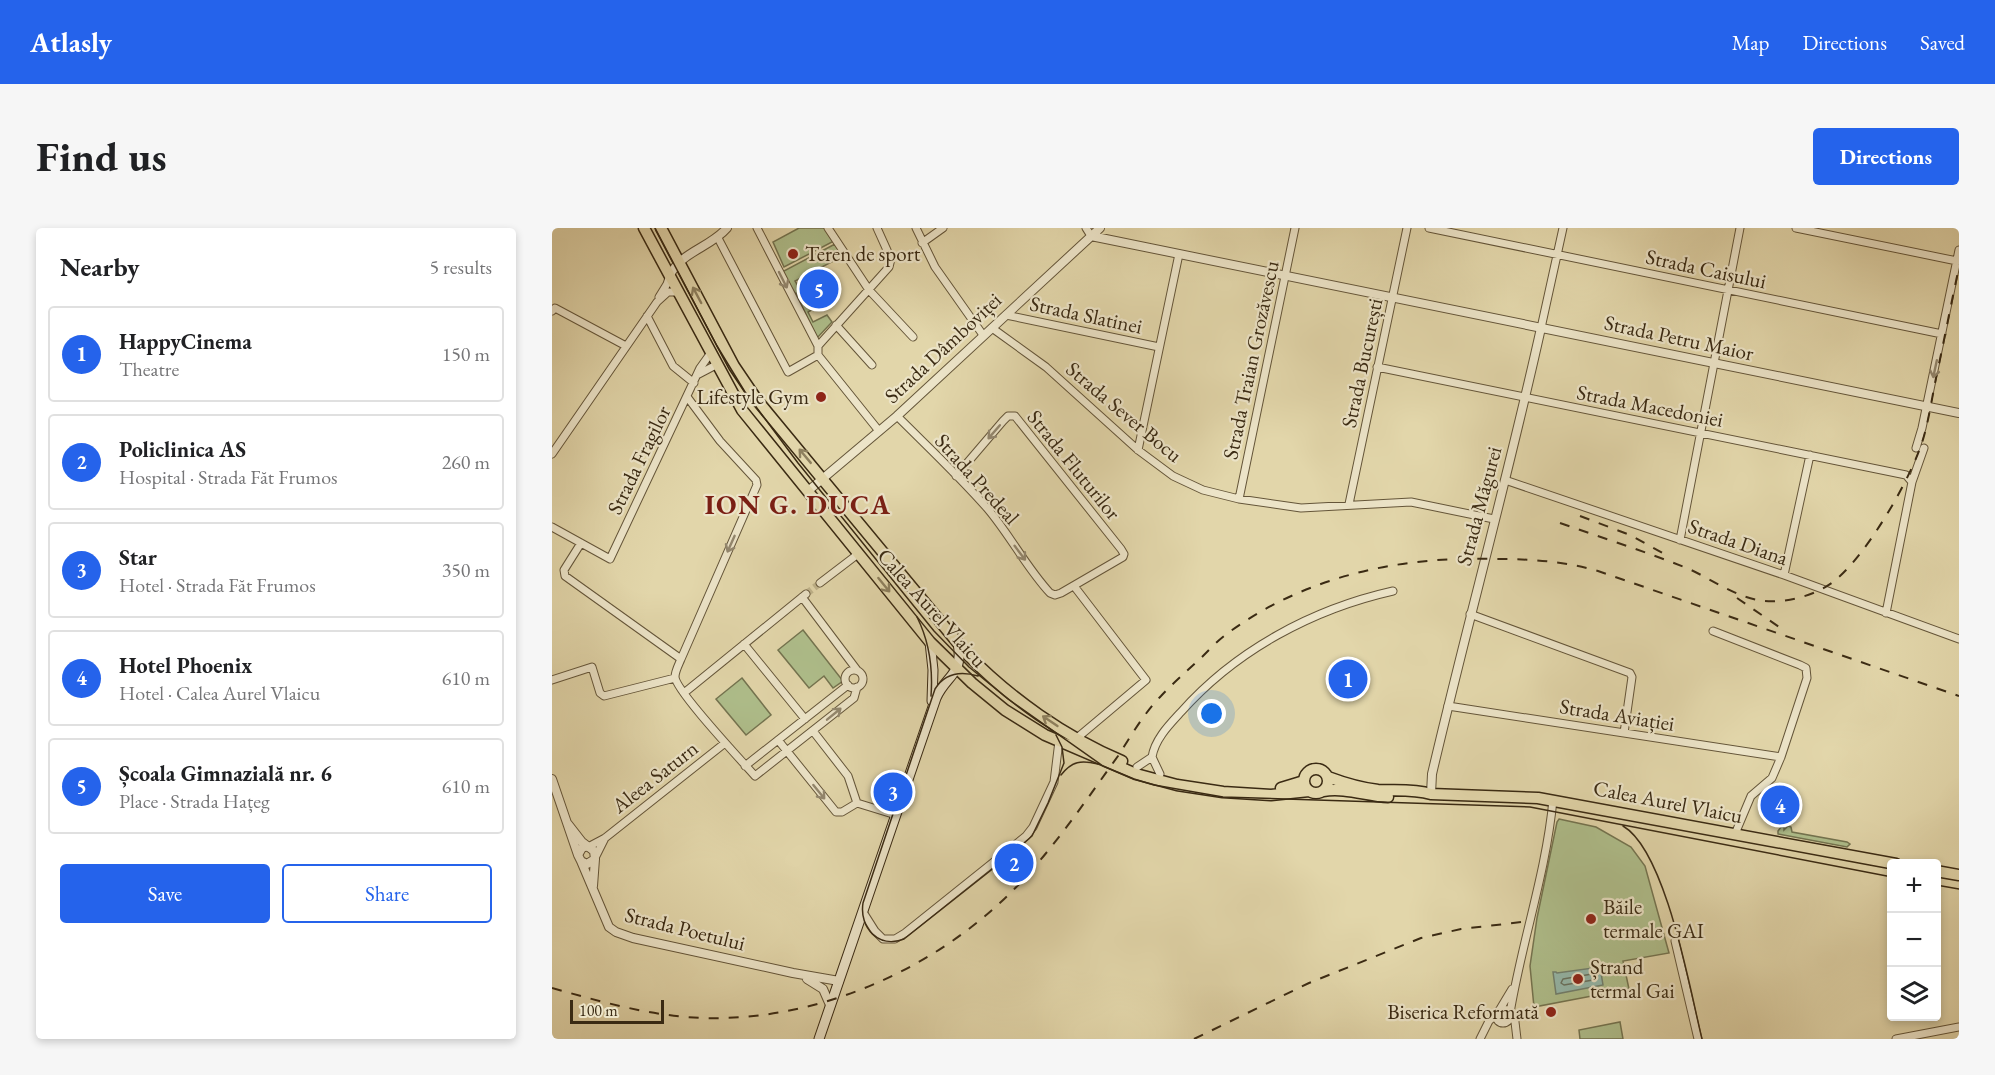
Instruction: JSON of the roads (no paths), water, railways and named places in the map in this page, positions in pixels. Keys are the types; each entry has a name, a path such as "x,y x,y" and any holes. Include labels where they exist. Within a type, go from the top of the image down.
{"main road":[{"name":"Calea Aurel Vlaicu","path":"644,228 716,365 748,418 930,642 956,669 1005,710 1027,725 1059,741 1136,774 1177,784 1251,794 1309,791 1315,794 1341,790 1368,796 1388,797 1425,797 1431,794"},
{"name":"Calea Aurel Vlaicu","path":"662,228 734,366 757,400 958,643 1008,692 1077,738 1116,759 1160,774 1217,784 1284,788 1304,781 1307,773 1315,769 1322,770 1328,777 1371,789 1553,800 1887,862"},
{"path":"930,642 933,670 932,709"},
{"path":"819,1039 932,709 941,688 956,669 958,643"},
{"path":"1323,791 1328,785 1328,777"},
{"path":"1304,781 1309,791"},
{"path":"1941,872 1959,875"}],"street":[{"path":"657,302 679,261 718,238 727,228"},
{"path":"757,228 818,346 818,355 879,431"},
{"path":"828,228 869,290 913,337"},
{"path":"818,346 892,262 877,228"},
{"path":"916,228 935,267 983,335"},
{"path":"922,243 943,228"},
{"name":"Strada Dâmboviței","path":"808,491 897,416 1006,315 1089,232 1100,228"},
{"name":"Strada Traian Grozăvescu","path":"1239,499 1295,228"},
{"name":"Strada București","path":"1349,504 1407,228"},
{"name":"Strada Caisului","path":"1429,228 1942,334"},
{"name":"Strada Măgurei","path":"1431,794 1432,774 1470,614 1526,398 1563,228"},
{"path":"1680,540 1740,228"},
{"path":"1796,228 1957,261"},
{"name":"Strada Petru Maior","path":"1089,232 1179,254 1959,413"},
{"path":"718,238 788,372 818,355"},
{"path":"1916,448 1927,406 1959,250"},
{"path":"1138,450 1179,254"},
{"path":"552,454 657,302 666,293 679,292"},
{"path":"552,311 555,308 626,346"},
{"name":"Strada Slatinei","path":"1006,315 1159,347"},
{"path":"647,316 673,366 694,382"},
{"path":"836,325 872,365"},
{"name":"Strada Sever Bocu","path":"992,328 1046,367 1138,450 1173,476 1212,493 1307,508 1411,502 1494,519"},
{"name":"Strada Fragilor","path":"581,543 610,560 697,375 710,354"},
{"path":"697,375 716,365"},
{"name":"Strada Macedoniei","path":"1377,367 1906,475 1912,482"},
{"path":"552,680 592,667 600,693 604,696 675,678 681,659 757,485 756,480 720,441 687,398"},
{"name":"Strada Predeal","path":"897,416 986,506 1048,591 1053,594"},
{"name":"Strada Fluturilor","path":"956,476 1008,416 1020,419 1124,552 1124,555 1106,568 1074,586 1053,594"},
{"path":"1886,613 1912,482 1924,448"},
{"path":"1784,575 1810,455"},
{"name":"Strada Diana","path":"1505,480 1784,575 1959,639"},
{"path":"552,527 581,543 564,570 565,576 681,659"},
{"path":"820,583 858,554"},
{"path":"1074,586 1146,680 1077,738"},
{"path":"1137,767 1152,758 1157,743 1185,708 1219,675 1242,658 1280,633 1314,616 1351,602 1393,591"},
{"path":"684,693 804,595 863,678 854,698 787,752"},
{"path":"1470,614 1630,673 1632,677 1624,733"},
{"path":"1713,631 1806,668 1808,672 1774,776 1751,796 1735,834"},
{"path":"744,644 805,719"},
{"path":"848,685 847,674 857,670"},
{"name":"Aleea Saturn","path":"675,678 684,693 755,776 787,752"},
{"path":"745,766 848,685"},
{"path":"848,685 857,687"},
{"name":"Strada Aviației","path":"1448,706 1781,757"},
{"path":"813,731 848,776 857,803"},
{"path":"778,740 836,812 842,812 857,803 896,815"},
{"path":"863,912 883,939 891,940 906,933 1026,836 1033,827 1052,788 1056,776 1054,768 1059,741"},
{"name":"Aleea Saturn","path":"588,847 605,838 725,743"},
{"path":"1152,758 1160,774"},
{"name":"Strada Poetului","path":"552,779 579,858 609,927 622,935 839,981"},
{"path":"1485,1030 1508,1022 1511,1014 1515,984 1545,862 1553,800"},
{"name":"Strada Poetului","path":"568,824 588,847 594,850 593,890"},
{"name":"Aleea Saturn","path":"595,858 605,838"},
{"path":"588,847 582,848 579,858 587,864 595,858"},
{"path":"1675,941 1698,1039"},
{"name":"Strada Poetului","path":"793,973 819,985 830,1005"},
{"path":"1480,1039 1489,1021 1498,1012 1515,984"},
{"path":"1498,1012 1505,1008 1511,1014 1517,1036"},
{"path":"1498,1012 1497,1020 1517,1036"},
{"path":"1896,1039 1959,1027"}],"water":[{"name":"Ștrand termal Gai","path":"1600,967 1603,985 1556,994 1553,972"}],"tunnel":[{"path":"806,594 820,583"}],"tram line":[{"path":"655,228 717,346 745,392 798,463 934,631 969,667 1008,699 1103,766 1154,785 1223,797 1530,807 1887,876"},
{"path":"917,617 925,636 929,655 931,696"},
{"path":"978,676 954,675 944,680 935,689 863,903 864,921 879,939 886,941 904,939 1032,836 1064,763 1062,747 1056,735"},
{"path":"1061,775 1073,764 1087,762 1098,764"},
{"path":"1623,826 1638,840 1652,863 1664,891 1683,957 1702,1039"},
{"path":"1941,886 1959,889"}],"railway":[{"path":"1560,523 1689,569 1754,599 1791,600 1826,587 1860,554 1887,515 1918,453 1924,436 1959,267"},
{"path":"1580,516 1630,535 1670,557"},
{"path":"552,988 645,1011 702,1018 749,1016 796,1009 842,996 887,978 929,956 969,929 1005,898 1037,864 1079,811 1155,703 1224,636 1258,613 1289,597 1321,584 1389,566 1459,559 1521,559 1572,565 1598,571 1959,696"},
{"path":"1737,598 1782,629"},
{"path":"1194,1039 1309,983 1421,938 1461,929 1522,922"}],"place":[{"name":"Teren de sport","path":"793,254"},
{"name":"Școala Gimnazială nr. 6","path":"819,289"},
{"name":"Lifestyle Gym","path":"821,397"},
{"name":"HappyCinema","path":"1348,679"},
{"name":"Star","path":"893,792"},
{"name":"Hotel Phoenix","path":"1780,805"},
{"name":"Policlinica AS","path":"1014,863"},
{"name":"Băile termale GAI","path":"1591,919"},
{"name":"Ștrand termal Gai","path":"1578,979"},
{"name":"Biserica Reformată","path":"1551,1012"}],"district":[{"name":"ION G. DUCA","path":"798,505"}]}
